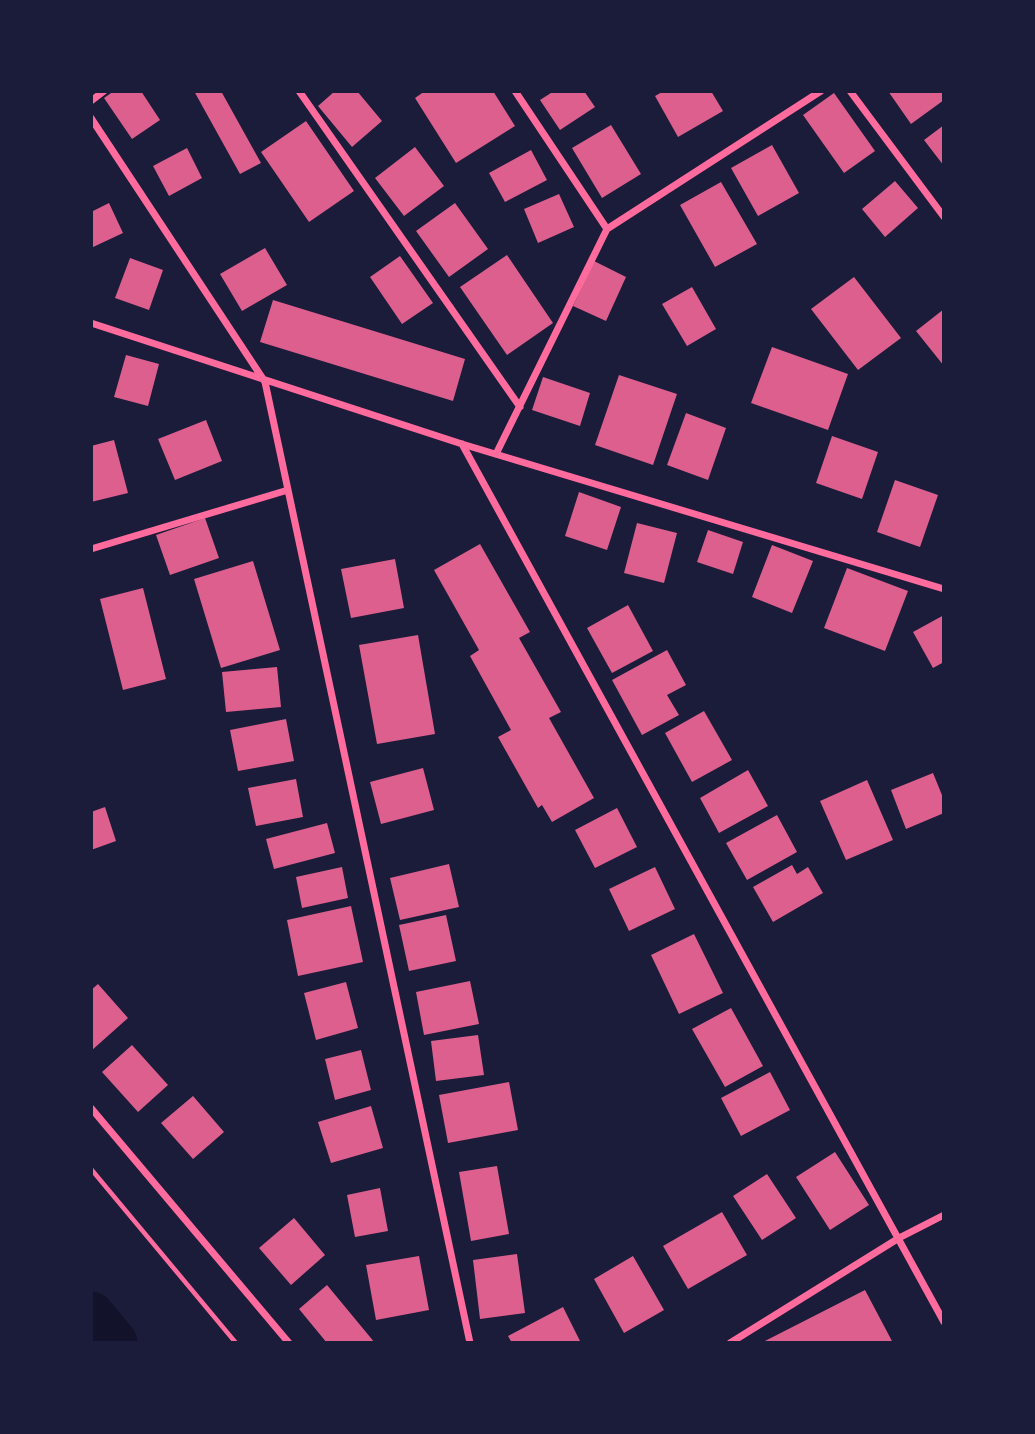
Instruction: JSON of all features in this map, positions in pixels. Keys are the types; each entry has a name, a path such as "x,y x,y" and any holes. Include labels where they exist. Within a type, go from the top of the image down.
{"street":[{"path":"91,101 104,91"},
{"path":"299,91 520,407"},
{"path":"515,91 607,229"},
{"path":"496,454 607,229 821,91"},
{"path":"850,91 944,217"},
{"path":"91,118 265,382 470,1343"},
{"path":"91,323 265,382 462,444 944,589"},
{"path":"462,444 944,1322"},
{"path":"91,549 288,490"},
{"path":"91,1108 289,1343"},
{"path":"730,1343 899,1238 944,1214"}],"path":[{"path":"91,1169 236,1343"}],"building":[{"path":"114,91 141,91 160,120 132,139 104,98"},
{"path":"194,91 221,91 261,163 240,174"},
{"path":"335,91 357,91 382,121 352,147 318,106"},
{"path":"425,91 493,91 515,126 456,163 415,98"},
{"path":"554,91 584,91 595,107 560,130 540,100"},
{"path":"664,91 711,91 723,111 678,137 655,96"},
{"path":"888,91 944,91 944,100 911,124"},
{"path":"834,93 875,151 844,173 803,115"},
{"path":"306,121 354,191 309,222 261,152"},
{"path":"611,125 641,174 602,198 572,148"},
{"path":"944,125 944,166 924,140"},
{"path":"772,145 799,193 758,216 731,168"},
{"path":"415,147 444,186 404,216 375,178"},
{"path":"187,148 202,178 169,196 153,166"},
{"path":"531,150 547,180 505,202 489,173"},
{"path":"895,181 918,208 885,237 862,209"},
{"path":"721,182 757,244 715,267 680,205"},
{"path":"559,194 574,227 538,243 524,209"},
{"path":"109,203 123,233 91,248 91,212"},
{"path":"455,203 488,249 449,277 416,231"},
{"path":"265,248 287,285 242,311 220,274"},
{"path":"507,255 553,323 507,355 460,287"},
{"path":"400,256 433,303 402,324 370,277"},
{"path":"130,258 163,270 149,310 115,298"},
{"path":"594,261 626,277 606,321 573,306"},
{"path":"854,277 901,338 858,370 811,309"},
{"path":"692,287 716,329 687,346 662,304"},
{"path":"273,300 465,359 453,401 260,342"},
{"path":"944,309 944,366 916,331"},
{"path":"772,347 848,374 828,430 751,403"},
{"path":"126,355 159,364 148,406 114,397"},
{"path":"619,375 677,394 653,465 595,445"},
{"path":"543,377 590,393 580,426 532,410"},
{"path":"686,413 726,428 708,480 667,465"},
{"path":"206,420 222,461 175,480 158,439"},
{"path":"832,436 878,452 862,499 816,483"},
{"path":"114,440 128,493 91,502 91,446"},
{"path":"895,480 938,495 920,547 877,532"},
{"path":"579,492 621,507 607,550 565,536"},
{"path":"205,518 219,558 170,575 156,535"},
{"path":"637,523 677,533 664,583 624,573"},
{"path":"708,530 743,542 733,574 697,562"},
{"path":"480,544 530,632 519,638 561,712 549,718 594,798 552,822 542,805 538,808 498,737 511,730 470,656 479,650 434,570"},
{"path":"772,545 813,561 792,613 752,597"},
{"path":"395,559 404,608 351,618 341,569"},
{"path":"253,561 280,650 221,668 194,579"},
{"path":"847,568 908,591 885,651 824,628"},
{"path":"143,588 166,679 123,690 100,599"},
{"path":"628,605 653,651 612,673 587,628"},
{"path":"944,615 944,662 933,668 913,632"},
{"path":"418,635 435,734 377,744 359,645"},
{"path":"667,650 686,685 667,695 679,715 642,735 612,680"},
{"path":"277,667 281,707 226,712 222,672"},
{"path":"704,711 732,760 692,782 665,733"},
{"path":"286,719 294,761 238,771 230,730"},
{"path":"423,768 434,810 381,824 370,782"},
{"path":"748,770 768,806 719,833 700,798"},
{"path":"933,773 944,800 944,813 906,829 891,790"},
{"path":"296,779 303,817 256,826 248,788"},
{"path":"867,780 893,840 846,860 820,801"},
{"path":"105,807 116,841 91,850 91,812"},
{"path":"617,808 637,847 595,868 575,830"},
{"path":"777,815 797,852 747,880 726,843"},
{"path":"327,823 335,853 274,869 266,839"},
{"path":"449,864 459,907 400,920 390,878"},
{"path":"792,865 797,874 808,867 823,893 773,922 753,887"},
{"path":"342,867 348,898 302,908 296,877"},
{"path":"655,867 675,909 629,931 609,889"},
{"path":"351,906 363,962 298,976 287,920"},
{"path":"446,915 456,961 409,971 399,925"},
{"path":"694,934 723,993 679,1014 651,955"},
{"path":"470,981 479,1024 424,1035 416,992"},
{"path":"346,982 358,1028 316,1040 304,993"},
{"path":"98,984 128,1018 91,1051 91,990"},
{"path":"731,1008 763,1066 725,1087 692,1029"},
{"path":"478,1035 484,1075 436,1081 431,1041"},
{"path":"132,1045 168,1085 138,1112 102,1072"},
{"path":"361,1050 371,1090 335,1100 325,1059"},
{"path":"770,1072 790,1110 741,1136 721,1098"},
{"path":"509,1082 518,1130 448,1143 439,1095"},
{"path":"193,1096 224,1132 193,1159 161,1123"},
{"path":"371,1106 383,1148 331,1163 318,1122"},
{"path":"835,1152 869,1205 830,1230 796,1177"},
{"path":"497,1166 509,1234 471,1241 459,1172"},
{"path":"767,1174 796,1218 762,1240 733,1196"},
{"path":"380,1188 388,1231 355,1237 347,1195"},
{"path":"722,1212 747,1255 688,1289 663,1246"},
{"path":"294,1218 325,1255 291,1285 259,1248"},
{"path":"517,1254 525,1313 480,1319 473,1260"},
{"path":"419,1256 429,1310 376,1320 366,1265"},
{"path":"633,1256 664,1310 624,1333 594,1279"},
{"path":"327,1285 375,1343 327,1343 299,1309"},
{"path":"865,1290 893,1343 761,1343"},
{"path":"563,1307 581,1343 512,1343 508,1336"}],"waterway":[{"path":"91,1315 114,1343"}]}
